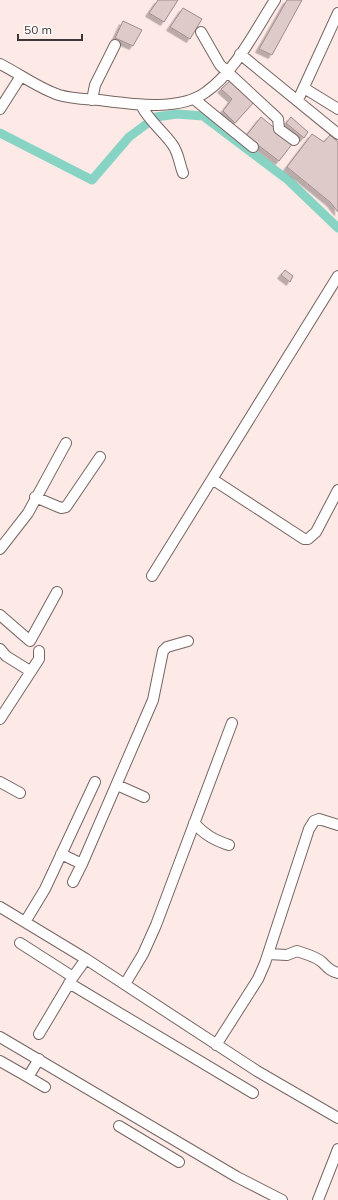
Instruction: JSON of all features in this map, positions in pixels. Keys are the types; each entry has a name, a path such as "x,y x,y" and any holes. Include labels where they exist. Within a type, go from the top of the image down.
{"street":[{"path":"0,64 58,95 141,105 175,103 194,99 206,92 227,72 275,0"},
{"path":"298,100 338,13"},
{"path":"201,32 217,60 227,72 276,117 279,129 294,140"},
{"path":"92,100 94,84 115,45"},
{"path":"240,54 338,134"},
{"path":"0,109 21,76"},
{"path":"304,88 338,109"},
{"path":"194,99 253,147"},
{"path":"141,105 150,121 172,144 179,156 180,167 184,173"},
{"path":"152,576 338,276"},
{"path":"0,549 28,513 35,497 66,443"},
{"path":"35,497 61,508 66,507 100,457"},
{"path":"212,479 304,539 308,539 316,532 338,490"},
{"path":"0,615 30,641 57,592"},
{"path":"73,882 117,785 142,721 153,700 163,651 167,647 188,641"},
{"path":"0,649 6,656 30,671"},
{"path":"0,719 39,659 39,651"},
{"path":"125,984 143,954 156,925 232,723"},
{"path":"0,782 20,793"},
{"path":"25,922 45,889 95,782"},
{"path":"117,785 144,797"},
{"path":"216,1045 258,979 268,954 309,829 314,821 318,819 338,825"},
{"path":"194,823 214,840 229,845"},
{"path":"62,854 82,864"},
{"path":"0,907 86,959 216,1045 338,1118"},
{"path":"20,944 71,980 253,1093"},
{"path":"268,954 287,955 297,951 313,956 322,962 328,969 338,973"},
{"path":"39,1034 71,980 86,959"},
{"path":"0,1037 174,1138 237,1177 282,1200"},
{"path":"28,1077 39,1059"},
{"path":"0,1061 45,1087"},
{"path":"133,1135 142,1120"},
{"path":"119,1126 179,1162"},
{"path":"165,1153 174,1138"},
{"path":"318,1200 338,1149"}],"building":[{"path":"158,0 178,0 164,22 149,13"},
{"path":"287,0 302,0 272,55 259,49"},
{"path":"183,8 202,19 190,39 170,27"},
{"path":"123,21 142,30 133,46 115,38"},
{"path":"231,80 254,102 235,123 223,111 232,99 221,89"},
{"path":"261,117 293,143 279,161 246,136"},
{"path":"291,117 308,132 304,138 286,123"},
{"path":"312,134 324,142 330,135 338,142 338,212 330,202 287,167"},
{"path":"285,270 293,276 290,282 281,275"}],"waterway":[{"path":"0,133 92,180 129,137 156,117 177,114 203,116 288,180 338,228"}]}
